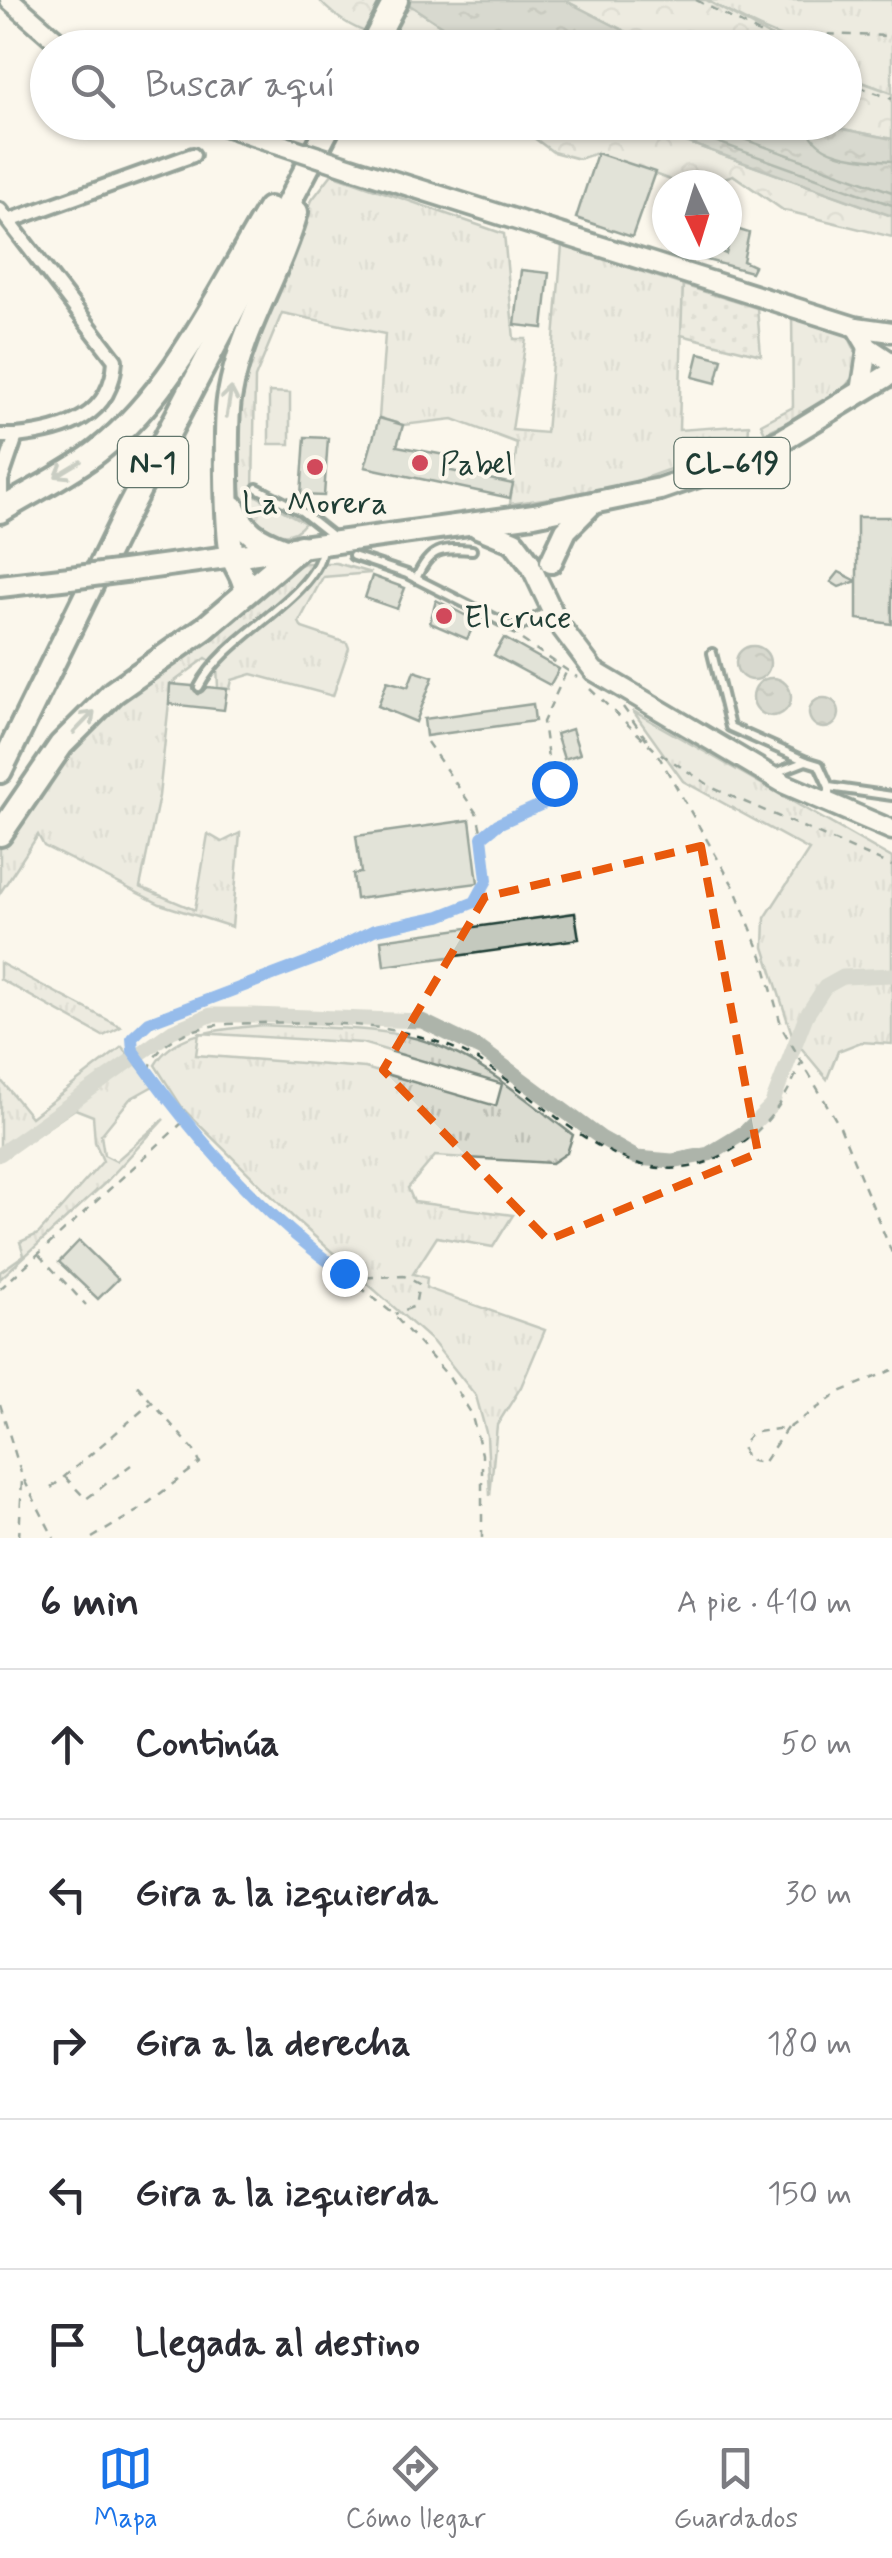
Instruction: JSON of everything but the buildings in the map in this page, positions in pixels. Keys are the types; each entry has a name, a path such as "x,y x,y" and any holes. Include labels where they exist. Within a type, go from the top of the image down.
{"highway":[{"path":"380,30 396,0"},
{"name":"N-1","path":"1,510 96,452 132,420 164,382 270,208 321,140"},
{"name":"N-1","path":"0,770 124,518 321,140"},
{"name":"N-1","path":"246,592 245,577 233,557 230,392 248,331 293,224 322,140"},
{"path":"230,499 243,528 260,541 320,548"},
{"path":"0,834 62,745 114,692 204,628 246,592 320,548"}],"main road":[{"name":"CL-619","path":"0,586 320,548 591,504 715,470 782,440 892,372"},
{"path":"551,562 566,530 591,504"},
{"path":"534,514 547,540 551,562"},
{"path":"529,562 526,543 534,514"},
{"path":"466,524 496,531 520,547 529,562"}],"street":[{"path":"10,0 44,30"},
{"path":"267,140 889,337"},
{"path":"0,237 8,221 192,155"},
{"path":"0,436 78,423 101,404 114,382 114,360 8,221"},
{"path":"856,326 868,347 892,364"},
{"path":"861,392 868,347"},
{"path":"1,510 1,480 16,436"},
{"path":"529,562 576,651 622,690 771,776 830,795 892,830"},
{"path":"551,562 552,609"}],"lane":[{"path":"200,687 212,662 314,573 320,548 301,511 257,488"},
{"path":"320,548 416,579 516,629 552,609"},
{"path":"416,579 428,554 436,550 472,550"},
{"path":"712,653 730,727 819,764 830,795 892,796"},
{"path":"771,776 806,760"}],"path":[{"path":"360,0 372,7"},
{"path":"696,0 754,30"},
{"path":"862,35 892,36"},
{"path":"862,88 892,99"},
{"path":"516,636 568,668 655,750 740,801 892,866"},
{"path":"482,837 498,824 547,802 552,794 543,722 568,668"},
{"path":"622,690 627,716 655,750 734,887 790,1045 824,1095 892,1252"},
{"path":"427,742 477,814 487,880 475,902 440,916 374,930 318,958 149,1022 132,1038 133,1051 183,1122 304,1242 393,1315 437,1360 470,1413 482,1454 482,1538"},
{"path":"148,1071 162,1048 216,1025 355,1026 420,1037 486,1065 613,1154 663,1172 714,1161 749,1140 779,1106 801,1063"},
{"path":"0,1289 183,1122"},
{"path":"38,1255 86,1305"},
{"path":"350,1278 404,1276 419,1284 415,1306 393,1315"},
{"path":"787,1428 744,1438 746,1460 762,1463 787,1428 840,1392 892,1370"},
{"path":"92,1538 139,1510 200,1463 135,1383"},
{"path":"51,1488 152,1402"},
{"path":"0,1404 22,1476 54,1538"},
{"path":"64,1476 86,1499 131,1466"},
{"path":"20,1538 22,1476"}],"highlighted area":[{"path":"701,846 758,1153 548,1240 383,1070 485,897"}],"green space":[{"path":"319,0 402,0 448,30 362,30 335,15"},
{"path":"564,0 706,0 759,30 623,30"},
{"path":"706,0 892,0 892,93 862,82 862,30 766,30"},
{"path":"862,82 892,93 892,139 862,133"},
{"path":"537,140 681,140 892,216 892,237 783,210 742,181 742,170 652,170 652,173 597,153 579,159 553,152"},
{"path":"332,174 504,234 514,339 526,339 512,430 546,433 562,246 683,285 679,430 749,425 748,441 617,488 510,504 517,443 453,419 403,425 379,418 385,334 282,313 255,378 253,494 305,523 284,535 247,519 237,432 250,354 312,200"},
{"path":"683,285 757,308 761,355 681,335"},
{"path":"792,315 846,332 860,360 846,386 835,396 765,433 761,424 793,407"},
{"path":"269,392 290,393 290,444 269,444"},
{"path":"305,563 336,563 371,573 323,577 299,622 302,628 347,643 349,648 333,696 252,674 232,680 230,689 218,688 217,665 206,658 171,684 159,796 140,887 195,910 208,834 222,842 240,833 232,927 160,904 44,846 38,835 0,893 0,849 82,740 140,682 243,614 275,575"},
{"path":"633,711 892,858 892,1044 861,1042 838,1051 827,1079 793,1038 764,947 765,918 809,850 683,781"},
{"path":"0,963 121,1027 103,1036 0,979"},
{"path":"262,1025 369,1030 431,1043 488,1072 573,1135 567,1153 552,1163 435,1156 408,1188 414,1202 513,1215 493,1247 437,1237 413,1274 427,1278 426,1288 545,1330 521,1387 497,1425 490,1496 487,1436 476,1396 433,1342 294,1218 183,1109 155,1065 175,1044 199,1035 196,1055 365,1068 496,1106 502,1084 362,1043 203,1033"},
{"path":"122,1047 155,1085 130,1099 101,1135 104,1155 116,1161 164,1119 105,1183 0,1279 0,1272 24,1255 20,1242 38,1234 103,1161 95,1142 93,1116 75,1109 0,1160 0,1079 31,1117"}],"water":[{"path":"402,0 564,0 623,30 448,30"},
{"path":"862,133 892,139 892,216 681,140 862,140"},
{"path":"753,646 765,651 770,663 765,675 753,680 741,675 736,663 741,651"},
{"path":"772,678 786,683 791,697 786,711 772,716 758,711 753,697 758,683"},
{"path":"824,698 834,703 839,713 834,723 824,728 814,723 809,713 814,703"}],"waterway":[{"path":"0,1154 172,1031 211,1015 422,1021 482,1050 601,1138 637,1158 672,1161 709,1154 745,1132 771,1106 806,1016 825,987 843,977 892,975"}],"place":[{"name":"Pabel","path":"420,463"},
{"name":"La Morera","path":"315,467"},
{"name":"El cruce","path":"444,616"}],"route":[{"path":"344,1273 304,1242 239,1180 210,1144 183,1122 133,1051 132,1038 149,1022 318,958 374,930 440,916 475,902 484,893 487,880 482,837 498,824 547,802 554,783"}]}
